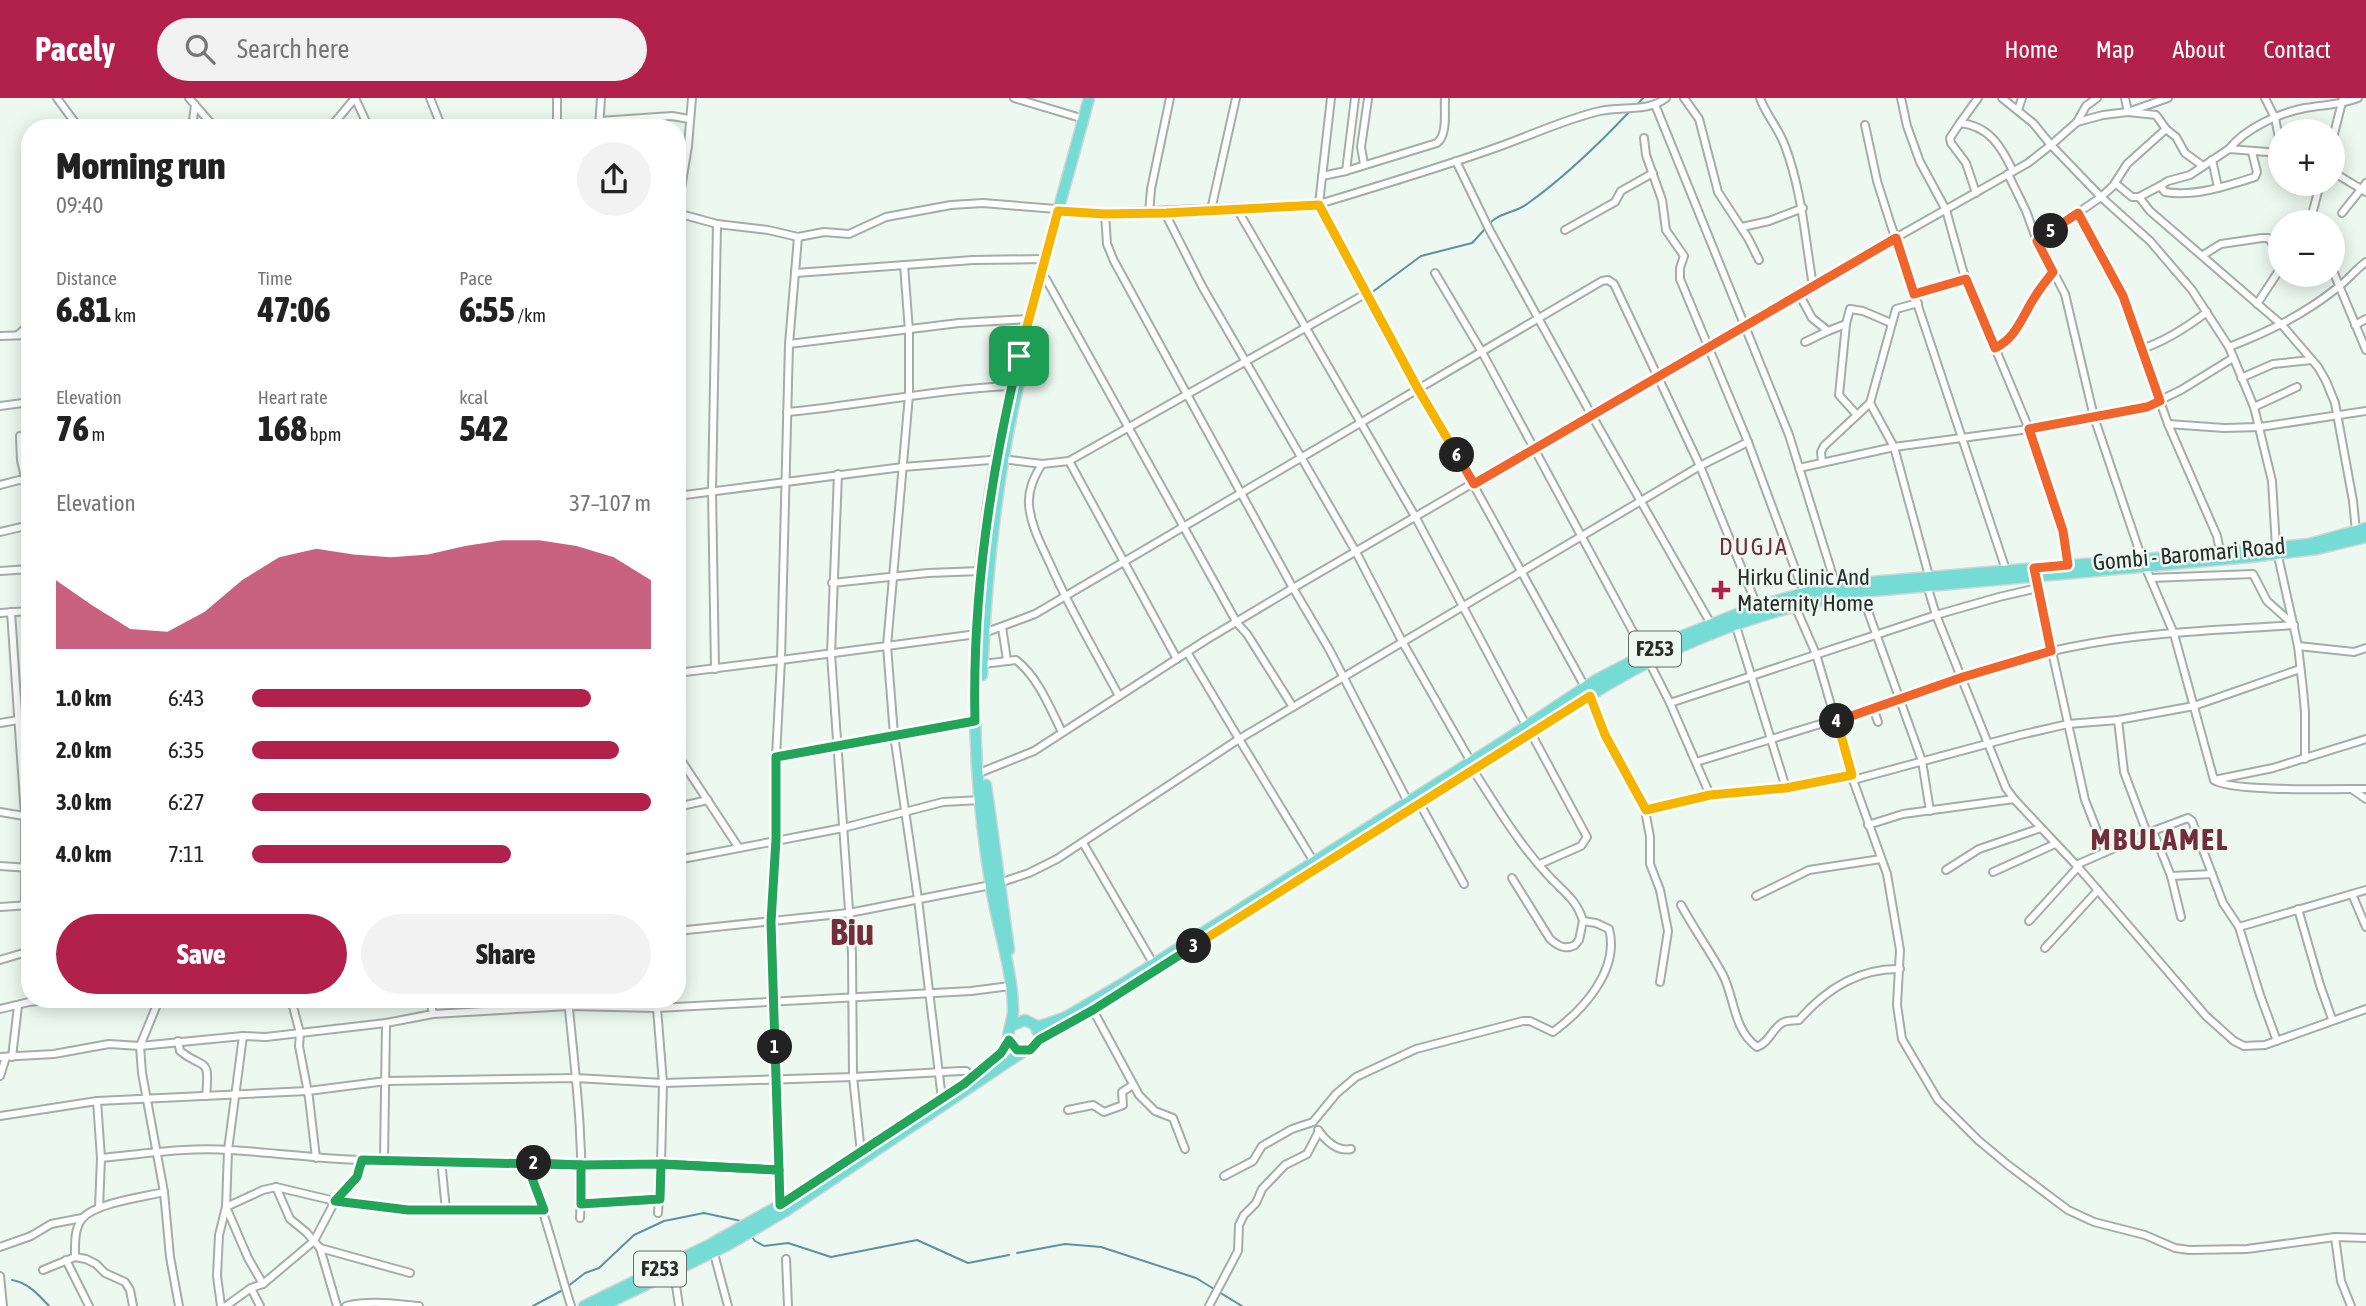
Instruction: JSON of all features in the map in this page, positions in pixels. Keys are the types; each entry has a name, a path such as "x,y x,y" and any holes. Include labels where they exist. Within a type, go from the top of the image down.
{"main road":[{"path":"1013,1025 1013,1002 981,800 983,664 980,633 999,460 1084,118 1092,98"},
{"path":"1039,1040 1037,1027 1020,1008 995,884 975,721 981,571 1011,386 1092,98"},
{"name":"Gombi - Baromari Road","path":"2277,551 2361,529"},
{"name":"Gombi - Baromari Road","path":"1039,1040 1093,1010 1298,876 1314,862 1587,692 1711,624 1757,606 1836,586 2277,551 2336,545 2366,537"},
{"name":"Gombi - Baromari Road","path":"1646,658 1735,623 1795,606 1861,592 2006,570 2035,572 2068,565 2144,563"},
{"name":"Gombi - Baromari Road","path":"1037,1027 1064,1018 1420,804 1472,766"},
{"path":"1013,1025 1020,1020 1028,1020"},
{"name":"F253","path":"748,1229 973,1077 1001,1053 1009,1040 1013,1025"},
{"path":"1009,1040 1014,1048 1024,1051"},
{"name":"F253","path":"584,1306 738,1235 868,1158 1024,1051 1033,1048 1039,1040"},
{"name":"F253","path":"602,1306 674,1272 712,1248"}],"street":[{"path":"57,98 72,119"},
{"path":"189,98 207,119"},
{"path":"338,119 355,98 365,119"},
{"path":"557,98 557,119"},
{"path":"600,119 601,98"},
{"path":"686,158 692,98"},
{"path":"1014,98 1084,118"},
{"path":"1149,213 1170,98"},
{"path":"1211,210 1236,98"},
{"path":"1331,98 1319,205 1587,692 1605,735 1646,810 1650,864 1660,890 1668,931 1660,982"},
{"path":"1346,171 1355,98"},
{"path":"1322,176 1437,143 1442,139 1445,98"},
{"path":"686,215 718,224 798,237 824,232 849,234 886,217 951,205 982,203 1105,214 1319,205 1600,111 1624,107 1656,107 1666,98"},
{"path":"1684,98 1699,119 1718,192 1742,227 1759,260"},
{"path":"1760,98 1785,145 1803,208 1812,286"},
{"path":"1901,98 1906,126 1920,162 1946,209 1966,279 2029,429 2063,531 2068,565"},
{"path":"1976,193 1966,163 1950,138 1978,98"},
{"path":"2002,98 2018,110 2101,197 2150,241 2207,312 2230,346 2254,407 2272,481 2277,551 2298,646 2305,712 2305,759"},
{"path":"2018,110 2022,98"},
{"path":"982,772 1034,751 1187,652 1293,588 2010,173 2052,145 2077,122 2087,106 2097,98"},
{"path":"2125,98 2128,112"},
{"path":"2265,98 2275,118"},
{"path":"2308,98 2309,108"},
{"path":"2115,183 2132,197 2138,197 2168,181 2190,175 2235,142 2290,111 2358,98"},
{"path":"433,99 439,119"},
{"path":"1364,164 1362,147 1368,99"},
{"path":"2077,122 2128,112 2166,99"},
{"path":"2156,115 2166,99"},
{"path":"2338,119 2343,101"},
{"path":"193,119 195,105"},
{"path":"1656,107 1745,325 1799,467 1836,586"},
{"path":"2128,112 2156,115 2176,137 2185,153 2203,166"},
{"path":"640,119 689,118"},
{"path":"1960,123 1983,130 1998,143 2037,241 2065,294 2094,417 2144,563 2174,634 2214,780 2244,787 2366,789"},
{"path":"1865,125 1877,181 2006,570"},
{"path":"2037,241 2101,197 2115,183 2127,164 2166,129"},
{"path":"1644,138 1646,155 1662,201 1666,230 1684,256 1680,279 1748,442 1804,593"},
{"path":"2229,149 2268,153"},
{"path":"2160,186 2165,192 2175,193 2218,187 2257,175 2252,152"},
{"path":"2212,160 2218,187"},
{"path":"1456,161 1489,229 1711,624"},
{"path":"1565,230 1615,202 1621,191 1653,173"},
{"path":"2345,178 2365,188 2345,210"},
{"path":"2138,197 2150,211 2282,325 2326,381 2332,394 2361,529"},
{"path":"1742,227 1769,221 1803,208"},
{"path":"1237,209 1416,518 1587,837 1581,846 1540,864"},
{"path":"1166,213 1203,288 1356,552 1472,766 1511,829 1547,874 1572,899 1583,921 1579,940 1575,945 1564,947 1550,939 1512,878"},
{"path":"2078,213 2123,296 2168,424 2188,475 2209,517 2221,556"},
{"path":"1105,214 1107,244 1114,261 1344,678 1408,802"},
{"path":"715,669 712,491 718,224"},
{"path":"780,1205 771,922 776,839 776,757 789,344 798,237"},
{"path":"2203,255 2221,244 2268,240"},
{"path":"796,273 973,260 1045,259"},
{"path":"2345,281 2366,262"},
{"path":"904,265 909,331 909,395 887,646 894,735 918,899 942,1099"},
{"path":"1995,348 2009,338 2053,272"},
{"path":"1435,273 1482,352 1670,703 1710,795"},
{"path":"1046,279 1237,623 1247,634 1293,707"},
{"path":"1914,294 1966,279"},
{"path":"686,672 980,633 1035,614 1602,281 1614,284 1658,375 1700,466 1757,606"},
{"path":"2257,304 2268,287"},
{"path":"2230,346 2282,325 2339,287 2366,350"},
{"path":"686,495 902,467 999,460 1042,464 1069,461 1367,293"},
{"path":"1798,294 1812,318 1829,331"},
{"path":"1822,462 1822,449 1870,403 1896,309 1918,303"},
{"path":"1857,415 1839,395 1850,309 1863,311 1891,323"},
{"path":"2141,349 2182,329 2207,312"},
{"path":"789,344 958,323 1029,319"},
{"path":"2355,325 2366,319"},
{"path":"1805,342 1846,324"},
{"path":"0,337 21,332"},
{"path":"1799,467 1894,447 2029,429 2147,407 2233,358"},
{"path":"2241,378 2273,364 2311,360"},
{"path":"788,412 848,407 909,395 966,388 1011,386"},
{"path":"2254,407 2297,387"},
{"path":"0,406 21,403"},
{"path":"1870,403 1894,447 1936,615 2000,775 2014,799 2077,866 2222,1032 2244,1046 2265,1045 2366,1009"},
{"path":"2168,424 2224,428 2260,427 2366,411"},
{"path":"20,436 21,460"},
{"path":"686,930 849,913 995,884 1030,873 1083,844 1239,739 1700,466 1748,442"},
{"path":"1069,461 1177,659"},
{"path":"1042,464 1032,481 1029,505 1035,531 1065,596 1119,696"},
{"path":"838,474 831,654 849,913 853,1077 861,1153"},
{"path":"0,485 21,480"},
{"path":"0,532 21,527"},
{"path":"0,571 21,570"},
{"path":"832,583 928,573 981,571"},
{"path":"2035,572 2085,800 2105,851"},
{"path":"2150,578 2253,573 2267,601 2294,625"},
{"path":"1670,703 1936,615 2038,588"},
{"path":"1861,592 1922,761 1930,811"},
{"path":"1795,606 1815,654 1852,777 1887,874 1897,922 1900,969 1897,1005 1902,1039 1938,1100 1978,1140 2068,1210 2094,1222 2189,1250 2247,1249 2335,1237 2366,1238"},
{"path":"0,613 21,611"},
{"path":"11,612 21,734"},
{"path":"1735,623 1786,788"},
{"path":"1696,762 2051,651 2132,637 2294,625"},
{"path":"1002,627 1007,660"},
{"path":"2298,646 2354,652 2366,648"},
{"path":"1187,652 1314,862"},
{"path":"983,664 1016,660 1022,665 1036,684 1062,732"},
{"path":"1646,810 1710,795 1786,788 1852,777 2068,724 2118,720 2194,706 2300,669"},
{"path":"1873,708 1878,722"},
{"path":"0,723 20,720"},
{"path":"2118,720 2124,772 2171,876 2181,917"},
{"path":"776,757 975,721"},
{"path":"2214,780 2305,759 2366,739"},
{"path":"686,766 739,848"},
{"path":"2352,788 2366,799"},
{"path":"1868,825 1891,816 2014,799"},
{"path":"686,805 708,800"},
{"path":"686,858 842,828 943,802 981,800"},
{"path":"1420,804 1464,884"},
{"path":"0,812 21,815"},
{"path":"2029,921 2077,866 2105,851 2189,818 2223,903 2239,927 2277,1041"},
{"path":"1945,870 1979,849 2041,828"},
{"path":"1083,844 1153,963"},
{"path":"1993,872 2056,844"},
{"path":"1756,896 1809,870 1881,859"},
{"path":"0,866 21,868"},
{"path":"2171,876 2212,874"},
{"path":"2045,948 2098,890"},
{"path":"2239,927 2366,890"},
{"path":"2352,894 2366,927"},
{"path":"1681,905 1721,972 1732,998 1734,1014 1758,1047 1765,1043 1780,1024 1799,1020 1822,996 1840,983 1872,972 1900,969"},
{"path":"0,907 21,906"},
{"path":"2298,909 2332,1019"},
{"path":"1224,1176 1238,1171 1252,1161 1262,1146 1292,1129 1313,1122 1336,1094 1356,1077 1416,1049 1523,1021 1530,1021 1553,1032 1599,987 1604,976 1611,942 1609,929 1583,921"},
{"path":"0,960 21,954"},
{"path":"686,1006 929,993 1010,986"},
{"path":"0,1009 21,1005"},
{"path":"0,1076 18,1006"},
{"path":"156,1008 140,1046 145,1098 158,1152 170,1257 179,1306"},
{"path":"293,1008 300,1033 299,1046 308,1091 316,1158"},
{"path":"432,1008 433,1014"},
{"path":"6,1057 54,1054 109,1044 140,1046 243,1036 266,1037 386,1023 433,1014 507,1008"},
{"path":"569,1008 581,1165 580,1218"},
{"path":"657,1008 663,1083 658,1213"},
{"path":"1093,1010 1139,1095 1155,1111 1173,1118 1185,1149"},
{"path":"384,1159 386,1023"},
{"path":"221,1306 217,1276 219,1235 226,1207 233,1096 243,1036"},
{"path":"178,1041 180,1051 202,1062 207,1068 206,1096"},
{"path":"0,1116 97,1101 308,1091 386,1081 576,1078 663,1083 966,1071 973,1077"},
{"path":"1068,1110 1087,1105 1093,1105 1104,1112 1120,1108 1124,1105 1122,1092 1133,1085"},
{"path":"97,1101 101,1158 99,1208"},
{"path":"1313,1122 1333,1144 1341,1149 1352,1149"},
{"path":"1209,1306 1238,1251 1238,1225 1244,1215 1256,1203 1262,1189 1285,1165 1307,1154 1319,1131"},
{"path":"101,1158 158,1152 228,1150 362,1160 661,1164 779,1170"},
{"path":"226,1306 251,1288 263,1284 314,1241 335,1201 357,1177 362,1160"},
{"path":"441,1160 446,1210"},
{"path":"526,1162 544,1210 571,1306"},
{"path":"226,1207 276,1187 335,1201 408,1210 544,1210"},
{"path":"276,1187 290,1219 320,1248 337,1306"},
{"path":"0,1247 31,1236 51,1224 82,1218 99,1208 164,1192"},
{"path":"581,1204 660,1199"},
{"path":"226,1207 248,1258 263,1284"},
{"path":"75,1256 77,1230 82,1218"},
{"path":"2335,1237 2341,1281 2351,1306"},
{"path":"320,1248 410,1273"},
{"path":"712,1248 728,1306"},
{"path":"43,1270 75,1256 96,1264 105,1273 125,1282 130,1290 133,1306"},
{"path":"786,1259 788,1306"},
{"path":"66,1260 89,1306"},
{"path":"674,1272 679,1306"},
{"path":"0,1276 3,1306"},
{"path":"251,1288 260,1306"},
{"path":"346,1306 379,1302 419,1306"}],"waterway":[{"path":"1637,105 1643,98"},
{"path":"1489,224 1498,217 1522,207 1555,183 1630,111"},
{"path":"1371,293 1421,256 1472,243 1485,229"},
{"path":"567,1287 585,1273 599,1268 634,1235 664,1221 704,1213 741,1221"},
{"path":"752,1237 764,1246 788,1243 831,1257 917,1240 968,1263 1009,1255"},
{"path":"1017,1253 1065,1244 1101,1247 1196,1278 1242,1306"},
{"path":"12,1280 28,1286 49,1306"},
{"path":"533,1306 563,1290"}],"place":[{"name":"Hirku Clinic And Maternity Home","path":"1721,590"}],"district":[{"name":"DUGJA","path":"1754,547"},
{"name":"MBULAMEL","path":"2160,840"},
{"name":"Biu","path":"852,932"}],"route":[{"path":"1019,356 1003,424 989,504 978,611 975,721 776,757 776,839 771,922 779,1170 661,1164 581,1165 526,1162 441,1160 362,1160 357,1177 335,1201 408,1210 544,1210 526,1162 581,1165 581,1204 660,1199 661,1164 719,1166 779,1170 780,1205 964,1084 1001,1053 1009,1040 1017,1050 1030,1050 1039,1040 1093,1010 1590,696 1605,735 1646,810 1710,795 1786,788 1852,775 1836,720 1963,677 2051,651 2034,568 2068,565 2063,531 2029,429 2147,407 2160,401 2123,296 2078,213 2037,241 2053,272 2036,295 2028,313 2003,345 1995,348 1966,279 1914,294 1896,238 1474,484 1418,389 1319,205 1166,213 1105,214 1058,211 1019,356"}]}
